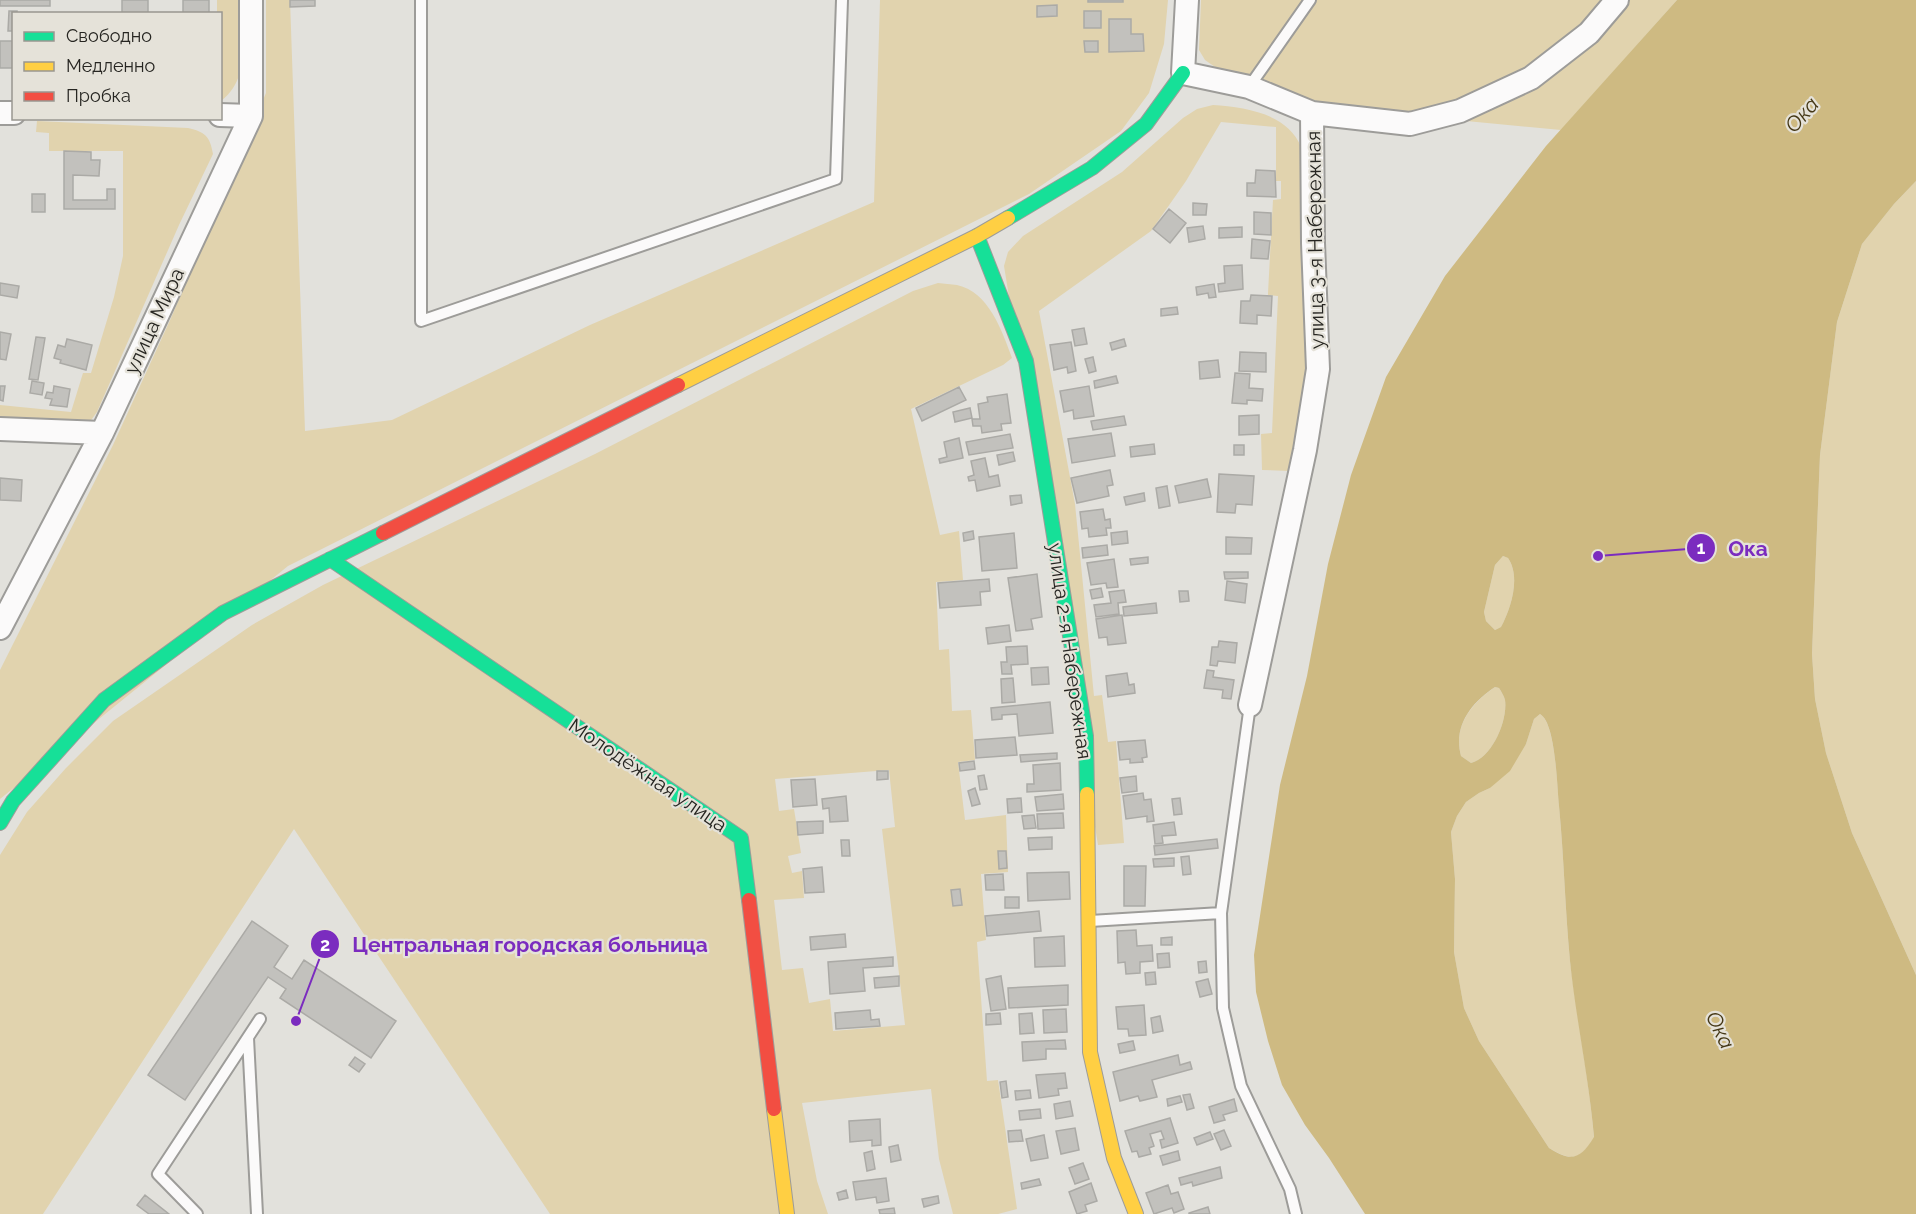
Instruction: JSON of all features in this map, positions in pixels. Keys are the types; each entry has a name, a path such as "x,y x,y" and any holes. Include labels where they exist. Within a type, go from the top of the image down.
{"street":[{"name":"улица Мира","path":"0,628 102,432 251,116 251,0"},
{"path":"0,823 13,801 104,699 223,613 977,236 1092,168 1146,124 1183,73 1187,0"},
{"name":"улица 3-я Набережная","path":"1250,705 1305,450 1318,369 1313,243 1312,112 1410,124 1460,111 1531,78 1589,33 1617,0"},
{"path":"1183,73 1249,87 1312,112"},
{"path":"222,116 251,116"},
{"name":"улица 2-я Набережная","path":"977,236 1026,361 1028,372 1086,736 1090,1052 1114,1158 1136,1214"},
{"path":"0,429 102,432"},
{"name":"Молодёжная улица","path":"330,560 741,838 787,1214"}],"lane":[{"path":"421,0 421,321 836,179 842,0"},
{"path":"1249,87 1310,0"},
{"path":"1250,705 1221,914 1223,1008 1241,1086 1290,1189 1296,1214"},
{"path":"1089,921 1221,914"},
{"path":"197,1214 158,1174 260,1019"},
{"path":"248,1037 257,1214"}],"shaded area":[{"path":"217,0 242,0 240,73 233,88 222,100 222,12 217,12"},
{"path":"266,0 290,0 305,431 392,420 590,325 874,202 880,0 1168,0 1164,44 1149,93 1121,131 1029,194 288,566 0,799 0,670 113,445 171,318 266,93"},
{"path":"1201,0 1677,0 1561,130 1352,110 1298,96 1218,69 1205,60 1199,50"},
{"path":"1213,105 1252,110 1264,114 1286,127 1301,147 1309,364 1290,471 1262,470 1261,434 1272,433 1278,296 1268,295 1273,200 1281,199 1281,181 1276,181 1276,127 1221,122 1186,181 1151,231 1039,311 1075,504 1094,696 1102,695 1108,742 1116,741 1124,843 1098,845 1004,266 1008,252 1023,236 1122,172 1183,118 1197,109"},
{"path":"37,121 188,128 206,136 213,154 179,225 97,412 86,427 0,429 0,405 71,412 83,373 91,373 114,297 123,256 123,151 49,151 49,133 36,132"},
{"path":"1916,181 1916,975 1852,833 1826,753 1815,699 1812,654 1820,455 1837,322 1862,244"},
{"path":"938,283 968,289 986,304 993,314 1012,358 1003,365 911,409 940,535 959,531 963,580 936,582 939,650 949,649 952,711 971,710 975,760 958,762 965,820 1006,815 1008,872 981,874 986,940 977,942 987,1081 998,1080 1017,1209 998,1214 953,1214 939,1159 931,1089 802,1103 817,1181 828,1214 550,1214 294,829 43,1214 0,1214 0,855 27,812 66,768 113,721 252,625 323,585 595,454 913,291","holes":["889,770 895,827 882,829 905,1025 833,1031 830,999 809,1003 803,968 782,970 774,900 804,898 802,871 792,873 788,856 801,853 794,809 779,811 775,779"]},
{"path":"1503,556 1508,558 1512,566 1514,583 1505,619 1501,627 1495,630 1486,621 1484,612 1495,565"},
{"path":"1495,687 1499,688 1505,700 1504,718 1492,746 1479,760 1471,763 1461,756 1459,745 1462,725 1478,701"},
{"path":"1540,714 1549,730 1555,757 1570,961 1594,1138 1580,1155 1570,1157 1549,1148 1479,1041 1464,1008 1454,952 1455,879 1451,832 1466,802 1490,788 1526,744 1534,719"}],"water":[{"path":"1677,0 1916,0 1916,181 1862,244 1837,322 1820,455 1812,654 1815,699 1826,753 1852,833 1916,975 1916,1214 1365,1214 1305,1125 1282,1085 1256,992 1254,955 1280,785 1307,676 1328,564 1351,475 1386,377 1445,276 1546,146","holes":["1503,556 1508,558 1512,566 1514,583 1505,619 1501,627 1495,630 1486,621 1484,612 1495,565","1495,687 1499,688 1505,700 1504,718 1492,746 1479,760 1471,763 1461,756 1459,745 1462,725 1466,716 1486,693","1540,714 1545,720 1553,742 1570,961 1594,1137 1584,1150 1569,1157 1549,1148 1479,1041 1464,1008 1454,952 1455,879 1451,832 1466,802 1490,788 1510,771 1526,744 1534,719"]}],"building":[{"path":"0,0 50,0 50,6 0,6"},
{"path":"122,0 148,0 148,12 122,12"},
{"path":"183,0 209,0 209,12 183,12"},
{"path":"290,0 315,0 315,6 290,7"},
{"path":"1088,0 1123,0 1123,2 1088,2"},
{"path":"1057,5 1057,16 1037,17 1037,6"},
{"path":"9,11 17,11 12,12 12,31 8,31"},
{"path":"1084,11 1101,11 1101,28 1084,28"},
{"path":"1109,19 1131,19 1131,34 1143,34 1144,51 1109,52"},
{"path":"0,41 12,41 12,68 0,68"},
{"path":"1084,41 1098,41 1098,52 1085,52"},
{"path":"64,151 91,152 91,160 100,160 99,176 73,175 73,200 107,200 107,189 115,189 115,209 64,209"},
{"path":"1256,170 1275,171 1276,197 1247,196 1247,183 1255,183"},
{"path":"32,194 45,194 45,212 32,212"},
{"path":"1193,203 1207,204 1206,215 1193,215"},
{"path":"1169,209 1186,223 1170,243 1153,229"},
{"path":"1254,212 1271,213 1271,235 1254,234"},
{"path":"1203,226 1205,239 1189,242 1187,228"},
{"path":"1242,227 1242,237 1219,238 1219,228"},
{"path":"1252,239 1270,241 1268,259 1251,258"},
{"path":"1242,265 1243,289 1219,292 1218,284 1225,283 1224,266"},
{"path":"0,283 19,286 17,298 0,295"},
{"path":"1214,284 1216,297 1209,298 1208,293 1197,295 1196,287"},
{"path":"1251,295 1272,296 1271,316 1257,315 1257,324 1240,323 1241,301 1250,301"},
{"path":"1177,307 1178,314 1161,316 1161,309"},
{"path":"1084,328 1087,344 1075,346 1072,330"},
{"path":"0,332 11,334 6,360 0,359"},
{"path":"36,337 45,338 38,380 29,379"},
{"path":"67,339 92,345 86,370 60,363 61,360 54,358 58,345 65,347"},
{"path":"1124,339 1126,346 1112,350 1110,343"},
{"path":"1071,342 1076,371 1068,373 1067,367 1054,370 1050,345"},
{"path":"1240,352 1266,353 1266,372 1239,371"},
{"path":"1093,357 1096,371 1089,373 1085,359"},
{"path":"1218,360 1220,377 1200,379 1199,362"},
{"path":"1235,373 1250,374 1249,388 1263,389 1262,401 1247,400 1247,404 1232,403"},
{"path":"1116,376 1118,383 1095,388 1094,381"},
{"path":"32,381 44,383 42,395 30,393"},
{"path":"0,386 5,386 3,401 0,400"},
{"path":"54,386 70,389 67,407 50,405 52,399 45,398 47,392 53,393"},
{"path":"1089,386 1094,416 1074,419 1073,410 1064,412 1060,391"},
{"path":"959,387 966,400 922,421 916,408"},
{"path":"1007,394 1011,423 1001,424 1002,430 982,433 981,426 973,426 972,419 980,419 978,404 988,402 987,397"},
{"path":"970,408 972,418 955,422 953,412"},
{"path":"1259,415 1259,434 1239,435 1239,416"},
{"path":"1124,416 1126,425 1093,430 1091,421"},
{"path":"1111,433 1115,456 1072,463 1068,439"},
{"path":"1010,434 1013,448 969,455 966,442"},
{"path":"959,438 963,458 940,463 939,459 947,457 944,442"},
{"path":"1154,444 1155,454 1131,457 1130,447"},
{"path":"1234,445 1244,445 1244,455 1234,455"},
{"path":"1013,452 1015,461 999,465 997,455"},
{"path":"985,458 989,477 998,475 1000,486 977,491 975,480 969,481 968,477 974,475 971,461"},
{"path":"1110,470 1113,485 1107,486 1109,496 1077,503 1071,478"},
{"path":"1219,474 1254,476 1252,505 1236,504 1235,513 1217,512"},
{"path":"0,478 22,480 21,501 0,500"},
{"path":"1207,479 1211,497 1179,503 1175,486"},
{"path":"1167,486 1170,506 1159,508 1156,488"},
{"path":"1144,493 1145,501 1126,505 1124,497"},
{"path":"1021,495 1022,503 1011,505 1010,496"},
{"path":"1103,509 1105,520 1110,519 1111,528 1106,528 1107,535 1089,537 1088,528 1082,529 1080,512"},
{"path":"973,531 974,539 964,541 963,533"},
{"path":"1127,531 1128,543 1112,545 1111,533"},
{"path":"1014,533 1017,568 982,571 979,537"},
{"path":"1226,537 1252,538 1251,554 1226,554"},
{"path":"1107,545 1108,555 1083,558 1082,548"},
{"path":"1148,557 1148,563 1131,565 1130,559"},
{"path":"1114,559 1118,587 1107,588 1106,583 1091,585 1087,563"},
{"path":"1224,572 1248,572 1248,578 1225,579"},
{"path":"1037,574 1042,617 1031,619 1033,629 1016,631 1008,578"},
{"path":"989,579 990,591 980,592 981,605 940,608 938,583"},
{"path":"1227,581 1247,584 1245,603 1225,600"},
{"path":"1101,588 1103,597 1092,599 1090,590"},
{"path":"1124,590 1126,602 1118,603 1119,614 1096,617 1094,605 1111,603 1109,592"},
{"path":"1179,591 1188,591 1189,601 1180,602"},
{"path":"1156,603 1157,613 1124,616 1123,607"},
{"path":"1122,615 1126,643 1108,645 1107,637 1099,638 1096,619"},
{"path":"1009,625 1011,641 988,644 986,628"},
{"path":"1219,641 1237,643 1235,663 1218,661 1217,666 1210,665 1212,647 1218,647"},
{"path":"1027,646 1028,664 1011,665 1012,674 1002,674 1001,662 1007,662 1006,647"},
{"path":"1048,667 1049,684 1032,685 1031,668"},
{"path":"1207,670 1214,671 1213,677 1234,680 1231,699 1222,698 1223,690 1204,688"},
{"path":"1127,673 1129,685 1134,684 1135,693 1108,697 1106,676"},
{"path":"1013,678 1015,702 1002,703 1001,679"},
{"path":"1050,702 1053,733 1019,736 1017,714 1002,715 1002,719 992,720 991,708"},
{"path":"1015,737 1017,755 976,758 975,740"},
{"path":"1145,740 1147,757 1142,758 1143,762 1130,763 1130,759 1120,760 1118,742"},
{"path":"1057,753 1057,759 1021,762 1020,755"},
{"path":"974,761 975,769 960,771 959,763"},
{"path":"1060,763 1061,790 1027,792 1027,784 1034,784 1033,765"},
{"path":"877,771 888,771 888,779 877,780"},
{"path":"984,775 987,789 980,790 978,776"},
{"path":"1136,776 1137,791 1122,793 1120,778"},
{"path":"815,779 817,805 793,807 791,780"},
{"path":"975,788 980,804 972,806 968,791"},
{"path":"1143,793 1144,800 1151,799 1154,821 1147,822 1147,816 1126,819 1123,796"},
{"path":"1063,794 1064,809 1037,811 1035,797"},
{"path":"846,796 848,821 830,822 829,808 823,809 822,799"},
{"path":"1021,798 1022,812 1008,813 1007,799"},
{"path":"1180,798 1182,814 1174,815 1172,799"},
{"path":"1063,813 1064,828 1038,829 1037,814"},
{"path":"1034,815 1036,828 1024,829 1022,816"},
{"path":"823,821 823,833 798,835 797,822"},
{"path":"1174,822 1176,835 1162,836 1163,843 1155,844 1153,825"},
{"path":"1052,837 1052,849 1029,850 1028,838"},
{"path":"1217,839 1218,848 1155,855 1154,846"},
{"path":"841,840 849,840 850,856 842,856"},
{"path":"998,851 1006,851 1007,868 999,869"},
{"path":"1189,856 1191,874 1183,875 1181,857"},
{"path":"1174,858 1174,866 1154,867 1153,859"},
{"path":"1124,866 1146,866 1145,906 1124,906"},
{"path":"822,867 824,892 805,893 803,869"},
{"path":"1069,872 1070,899 1028,901 1027,873"},
{"path":"1003,874 1004,890 986,890 985,875"},
{"path":"960,889 962,905 953,906 951,890"},
{"path":"1005,897 1019,897 1019,908 1005,908"},
{"path":"1039,911 1041,931 987,936 985,916"},
{"path":"252,921 288,946 274,967 292,979 304,960 396,1021 371,1058 280,998 286,989 268,977 185,1100 148,1075"},
{"path":"1136,930 1137,946 1152,945 1153,961 1140,962 1140,973 1126,974 1125,962 1118,963 1117,931"},
{"path":"845,934 846,947 811,950 810,937"},
{"path":"1064,936 1065,966 1035,967 1034,938"},
{"path":"1172,937 1172,945 1161,945 1161,938"},
{"path":"1169,953 1170,967 1158,968 1157,954"},
{"path":"893,957 893,966 863,968 865,991 830,994 828,962"},
{"path":"1206,961 1207,972 1199,973 1198,962"},
{"path":"1155,972 1156,984 1146,985 1145,973"},
{"path":"899,976 899,986 875,988 874,978"},
{"path":"1001,976 1006,1009 991,1011 986,979"},
{"path":"1208,979 1212,994 1200,997 1196,982"},
{"path":"1068,985 1068,1005 1009,1008 1008,988"},
{"path":"1144,1005 1146,1035 1129,1036 1128,1029 1118,1029 1116,1007"},
{"path":"1066,1009 1067,1032 1044,1033 1043,1010"},
{"path":"870,1010 871,1020 879,1019 880,1026 836,1029 835,1013"},
{"path":"1000,1013 1001,1024 986,1025 986,1014"},
{"path":"1032,1013 1034,1033 1020,1034 1019,1014"},
{"path":"1160,1016 1163,1031 1153,1033 1151,1018"},
{"path":"1065,1040 1066,1049 1046,1049 1046,1059 1023,1061 1022,1042"},
{"path":"1133,1041 1135,1050 1120,1053 1118,1044"},
{"path":"1178,1055 1180,1065 1190,1062 1192,1069 1152,1080 1157,1097 1140,1101 1138,1096 1120,1101 1113,1072"},
{"path":"355,1057 365,1064 359,1072 349,1065"},
{"path":"1065,1073 1067,1088 1058,1089 1059,1095 1039,1098 1036,1075"},
{"path":"1006,1081 1008,1097 1002,1098 1000,1082"},
{"path":"1030,1090 1031,1098 1016,1100 1015,1091"},
{"path":"1190,1094 1194,1108 1187,1110 1183,1095"},
{"path":"1180,1096 1182,1102 1168,1106 1167,1099"},
{"path":"1234,1099 1237,1111 1223,1115 1225,1120 1214,1123 1209,1107"},
{"path":"1070,1101 1073,1116 1056,1119 1054,1104"},
{"path":"1040,1109 1041,1118 1020,1120 1019,1111"},
{"path":"1170,1118 1178,1143 1162,1148 1160,1140 1164,1139 1161,1131 1150,1134 1154,1146 1149,1148 1151,1154 1139,1157 1137,1151 1132,1152 1125,1131"},
{"path":"880,1119 881,1145 872,1146 872,1140 850,1142 849,1121"},
{"path":"1075,1128 1079,1150 1061,1154 1056,1131"},
{"path":"1021,1130 1023,1141 1009,1142 1008,1131"},
{"path":"1224,1130 1231,1146 1221,1150 1214,1134"},
{"path":"1210,1132 1213,1139 1197,1145 1194,1138"},
{"path":"1044,1135 1048,1158 1031,1161 1026,1139"},
{"path":"898,1145 901,1160 891,1162 889,1147"},
{"path":"872,1151 875,1169 867,1171 864,1153"},
{"path":"1178,1151 1180,1160 1163,1165 1160,1156"},
{"path":"1083,1163 1089,1179 1075,1184 1069,1168"},
{"path":"1220,1167 1222,1178 1193,1186 1192,1182 1181,1185 1179,1178"},
{"path":"886,1178 889,1201 877,1203 876,1197 856,1200 853,1182"},
{"path":"1039,1179 1041,1185 1022,1189 1021,1183"},
{"path":"1091,1183 1097,1201 1085,1205 1087,1211 1077,1214 1069,1192"},
{"path":"1168,1185 1171,1194 1178,1192 1184,1209 1174,1213 1172,1208 1154,1214 1146,1193"},
{"path":"846,1190 848,1198 839,1200 837,1193"},
{"path":"145,1195 169,1214 149,1214 137,1205"},
{"path":"938,1196 939,1203 924,1207 922,1199"},
{"path":"1208,1207 1210,1214 1189,1214 1189,1213"},
{"path":"894,1208 895,1214 880,1214 879,1210"}],"traffic: fast":[{"path":"1008,218 1092,168 1146,124 1183,73"},
{"path":"977,236 1026,361 1086,736 1087,794"},
{"path":"0,823 13,801 104,700 223,613 383,533"},
{"path":"330,559 741,838 749,900"}],"traffic: slow":[{"path":"678,385 977,236 1008,218"},
{"path":"1087,794 1090,1052 1114,1158 1136,1214"},
{"path":"774,1109 787,1214"}],"traffic: jam":[{"path":"383,533 678,385"},
{"path":"749,900 774,1109"}],"place":[{"name":"Ока","path":"1598,556"},
{"name":"Центральная городская больница","path":"296,1021"}]}
